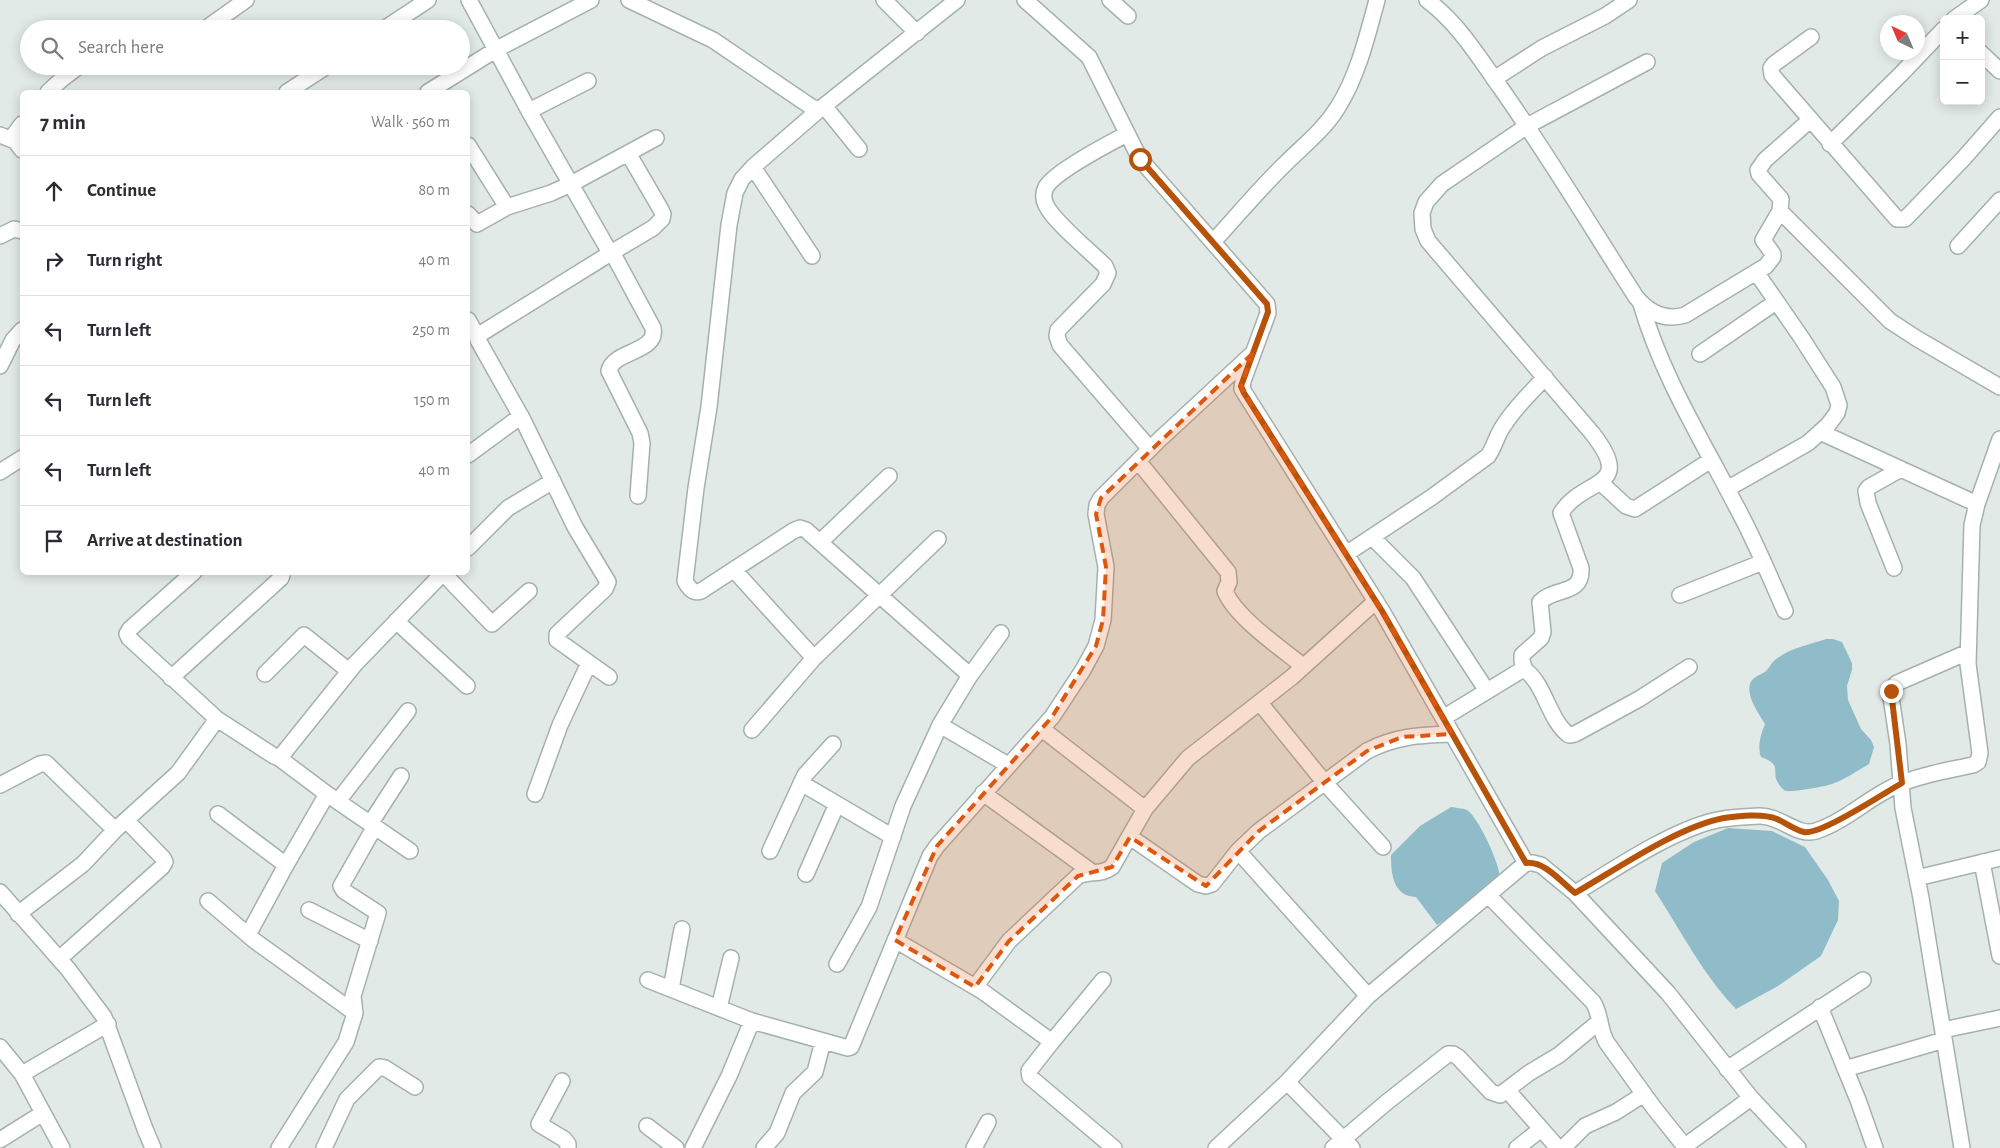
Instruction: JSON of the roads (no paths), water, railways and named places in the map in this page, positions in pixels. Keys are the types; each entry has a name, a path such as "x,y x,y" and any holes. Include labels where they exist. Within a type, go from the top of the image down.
{"street":[{"path":"218,20 246,0"},
{"path":"398,20 428,0"},
{"path":"469,0 497,49 529,112 648,319 654,334 650,342 612,363 609,371 640,433 642,442 638,496"},
{"path":"470,67 497,49 591,0"},
{"path":"629,0 713,40 813,108 822,108 859,150"},
{"path":"884,0 917,33"},
{"path":"957,0 822,108 753,168 742,179 735,193 729,225 709,407 696,488 686,581 692,591 697,593 800,528 806,530 965,670 969,677"},
{"path":"1025,0 1089,57 1140,159 1267,304 1268,312 1241,386 1244,393 1376,600 1526,863"},
{"path":"1110,0 1128,16"},
{"path":"1213,242 1285,163 1318,133 1337,108 1355,72 1365,45 1377,0"},
{"path":"1959,15 1981,0"},
{"path":"1432,1 1454,24 1527,126 1641,304 1657,350 1688,419 1727,489 1786,610"},
{"path":"1494,79 1552,42 1622,2"},
{"path":"1830,144 1940,33"},
{"path":"1811,37 1774,64 1770,72 1893,216 1901,220 1909,216 2000,117"},
{"path":"1985,57 2000,70"},
{"path":"1647,62 1527,126 1442,184 1426,202 1422,213 1423,229 1428,241 1592,433 1604,451 1610,469 1606,477 1570,502 1561,513 1581,568 1581,576 1578,583 1573,587 1545,598 1540,602 1543,632 1540,638 1522,655 1525,670 1533,678 1561,727 1569,735 1583,730 1639,699 1689,667"},
{"path":"50,90 67,75"},
{"path":"290,90 313,75"},
{"path":"435,90 458,75"},
{"path":"529,112 588,81"},
{"path":"1641,304 1652,313 1666,317 1685,315 1766,266 1773,257 1763,240 1780,211 1781,199 1759,174 1759,166 1810,120"},
{"path":"20,126 5,137 20,147"},
{"path":"1127,134 1086,157 1056,178 1047,186 1044,199 1052,215 1105,266 1108,273 1103,284 1058,330 1056,336 1060,344 1150,450"},
{"path":"471,222 571,184 656,138"},
{"path":"470,147 507,208"},
{"path":"477,336 653,228 662,219 663,214 660,208 628,153"},
{"path":"753,168 812,256"},
{"path":"1958,246 2000,200"},
{"path":"1780,211 1890,320 1916,338 2000,387"},
{"path":"0,236 14,229 20,230"},
{"path":"1727,489 1808,443 1828,425 1837,412 1837,396 1833,387 1756,272"},
{"path":"1700,354 1776,302"},
{"path":"470,324 521,416 575,527 608,582 605,589 556,637 559,642 609,677"},
{"path":"0,366 13,340 20,332"},
{"path":"648,980 752,1020 848,1048 851,1047 930,856 983,793 1042,729 1057,710 1096,646 1103,620 1106,567 1096,514 1097,505 1110,488 1253,353"},
{"path":"1346,554 1488,456 1508,418 1545,377"},
{"path":"470,454 521,416"},
{"path":"1820,432 1977,504"},
{"path":"1575,893 1646,851 1697,826 1726,818 1763,816 1774,818 1805,832 1815,831 1833,823 1902,783 1973,764 1980,758 1971,692 1968,652 1972,525 1977,504 2000,442"},
{"path":"0,472 20,459"},
{"path":"1600,482 1626,506 1635,509 1711,460"},
{"path":"1138,461 1228,572 1229,582 1225,591 1231,602 1258,630 1303,666"},
{"path":"1894,568 1868,504 1866,491 1869,487 1901,469"},
{"path":"820,542 889,476"},
{"path":"470,546 508,508 553,481"},
{"path":"1372,537 1413,578 1487,691"},
{"path":"752,730 814,658 938,539"},
{"path":"1680,595 1763,562"},
{"path":"734,570 814,658"},
{"path":"191,575 130,629 127,634 130,638 217,719 278,758 332,798 410,851"},
{"path":"171,678 282,578 282,575"},
{"path":"278,758 349,671 441,575"},
{"path":"445,575 492,624 529,591"},
{"path":"975,987 1016,934 1078,876 1092,872 1107,871 1112,867 1145,809 1188,758 1260,703 1376,600"},
{"path":"396,622 467,686"},
{"path":"837,964 869,907 903,806 940,725 969,677 1001,633"},
{"path":"265,674 304,635 349,671"},
{"path":"1962,1148 1918,878 1903,808 1902,783 1891,697 1893,687 1903,679 1968,652"},
{"path":"535,794 560,725 589,663"},
{"path":"1443,718 1520,671 1525,670"},
{"path":"1260,703 1325,783 1382,847"},
{"path":"248,935 286,865 332,798 408,711"},
{"path":"18,914 83,864 120,825 178,773 217,719"},
{"path":"940,725 1008,765"},
{"path":"1042,729 1145,809"},
{"path":"1130,837 1198,884 1206,886 1212,884 1238,852 1259,831 1367,751 1380,744 1410,736 1452,734"},
{"path":"770,851 801,783 833,744"},
{"path":"0,785 40,764 46,763 165,862 162,867 59,959"},
{"path":"279,1148 344,1046 355,1013 353,996 378,917 377,911 344,891 341,886 372,826 401,776"},
{"path":"801,783 893,837"},
{"path":"983,793 1092,872"},
{"path":"806,874 837,804"},
{"path":"218,814 286,865"},
{"path":"1238,852 1368,996"},
{"path":"1918,878 2000,858"},
{"path":"1982,862 2000,956"},
{"path":"1216,1148 1287,1082 1368,996 1526,863 1541,865 1575,893 1668,993 1751,1098 1798,1148"},
{"path":"0,892 59,959 108,1024 153,1148"},
{"path":"1488,895 1593,1002 1597,1008 1603,1036 1644,1094 1686,1147 1751,1098"},
{"path":"208,901 248,935 355,1013"},
{"path":"308,910 370,941"},
{"path":"671,989 682,929"},
{"path":"895,940 975,987 1051,1043"},
{"path":"719,1008 732,958"},
{"path":"1103,980 1029,1071 1030,1076 1114,1148"},
{"path":"1727,1069 1863,980"},
{"path":"1820,1007 1875,1148"},
{"path":"1845,1069 1943,1035 2000,1018"},
{"path":"696,1146 729,1076 752,1020"},
{"path":"1287,1082 1343,1145 1436,1062 1448,1054 1458,1057 1496,1095 1500,1095 1508,1091 1529,1073 1559,1055 1600,1022"},
{"path":"22,1074 108,1024"},
{"path":"764,1148 778,1133 793,1093 815,1072 824,1041"},
{"path":"0,1047 6,1065 22,1074 62,1148"},
{"path":"324,1148 347,1099 379,1067 385,1068 415,1087"},
{"path":"562,1081 539,1124 564,1138 568,1148"},
{"path":"1508,1091 1558,1148"},
{"path":"1563,1148 1585,1126 1616,1112 1644,1094"},
{"path":"0,1140 43,1113"},
{"path":"974,1148 988,1122"},
{"path":"647,1126 676,1148"},
{"path":"1517,1148 1541,1129"}],"water":[{"path":"1826,639 1842,642 1852,663 1847,686 1848,700 1861,729 1871,740 1874,747 1869,764 1841,780 1816,788 1786,791 1776,779 1775,768 1772,763 1761,757 1759,744 1765,724 1751,699 1750,684 1756,676 1765,672 1781,656"},
{"path":"1451,807 1467,810 1477,822 1492,852 1500,877 1490,887 1480,892 1454,914 1437,925 1416,897 1402,893 1398,888 1393,876 1391,855 1420,826"},
{"path":"1728,828 1772,831 1805,847 1828,880 1839,901 1838,920 1821,956 1778,986 1736,1009 1713,982 1655,891 1662,863 1694,842"}]}
